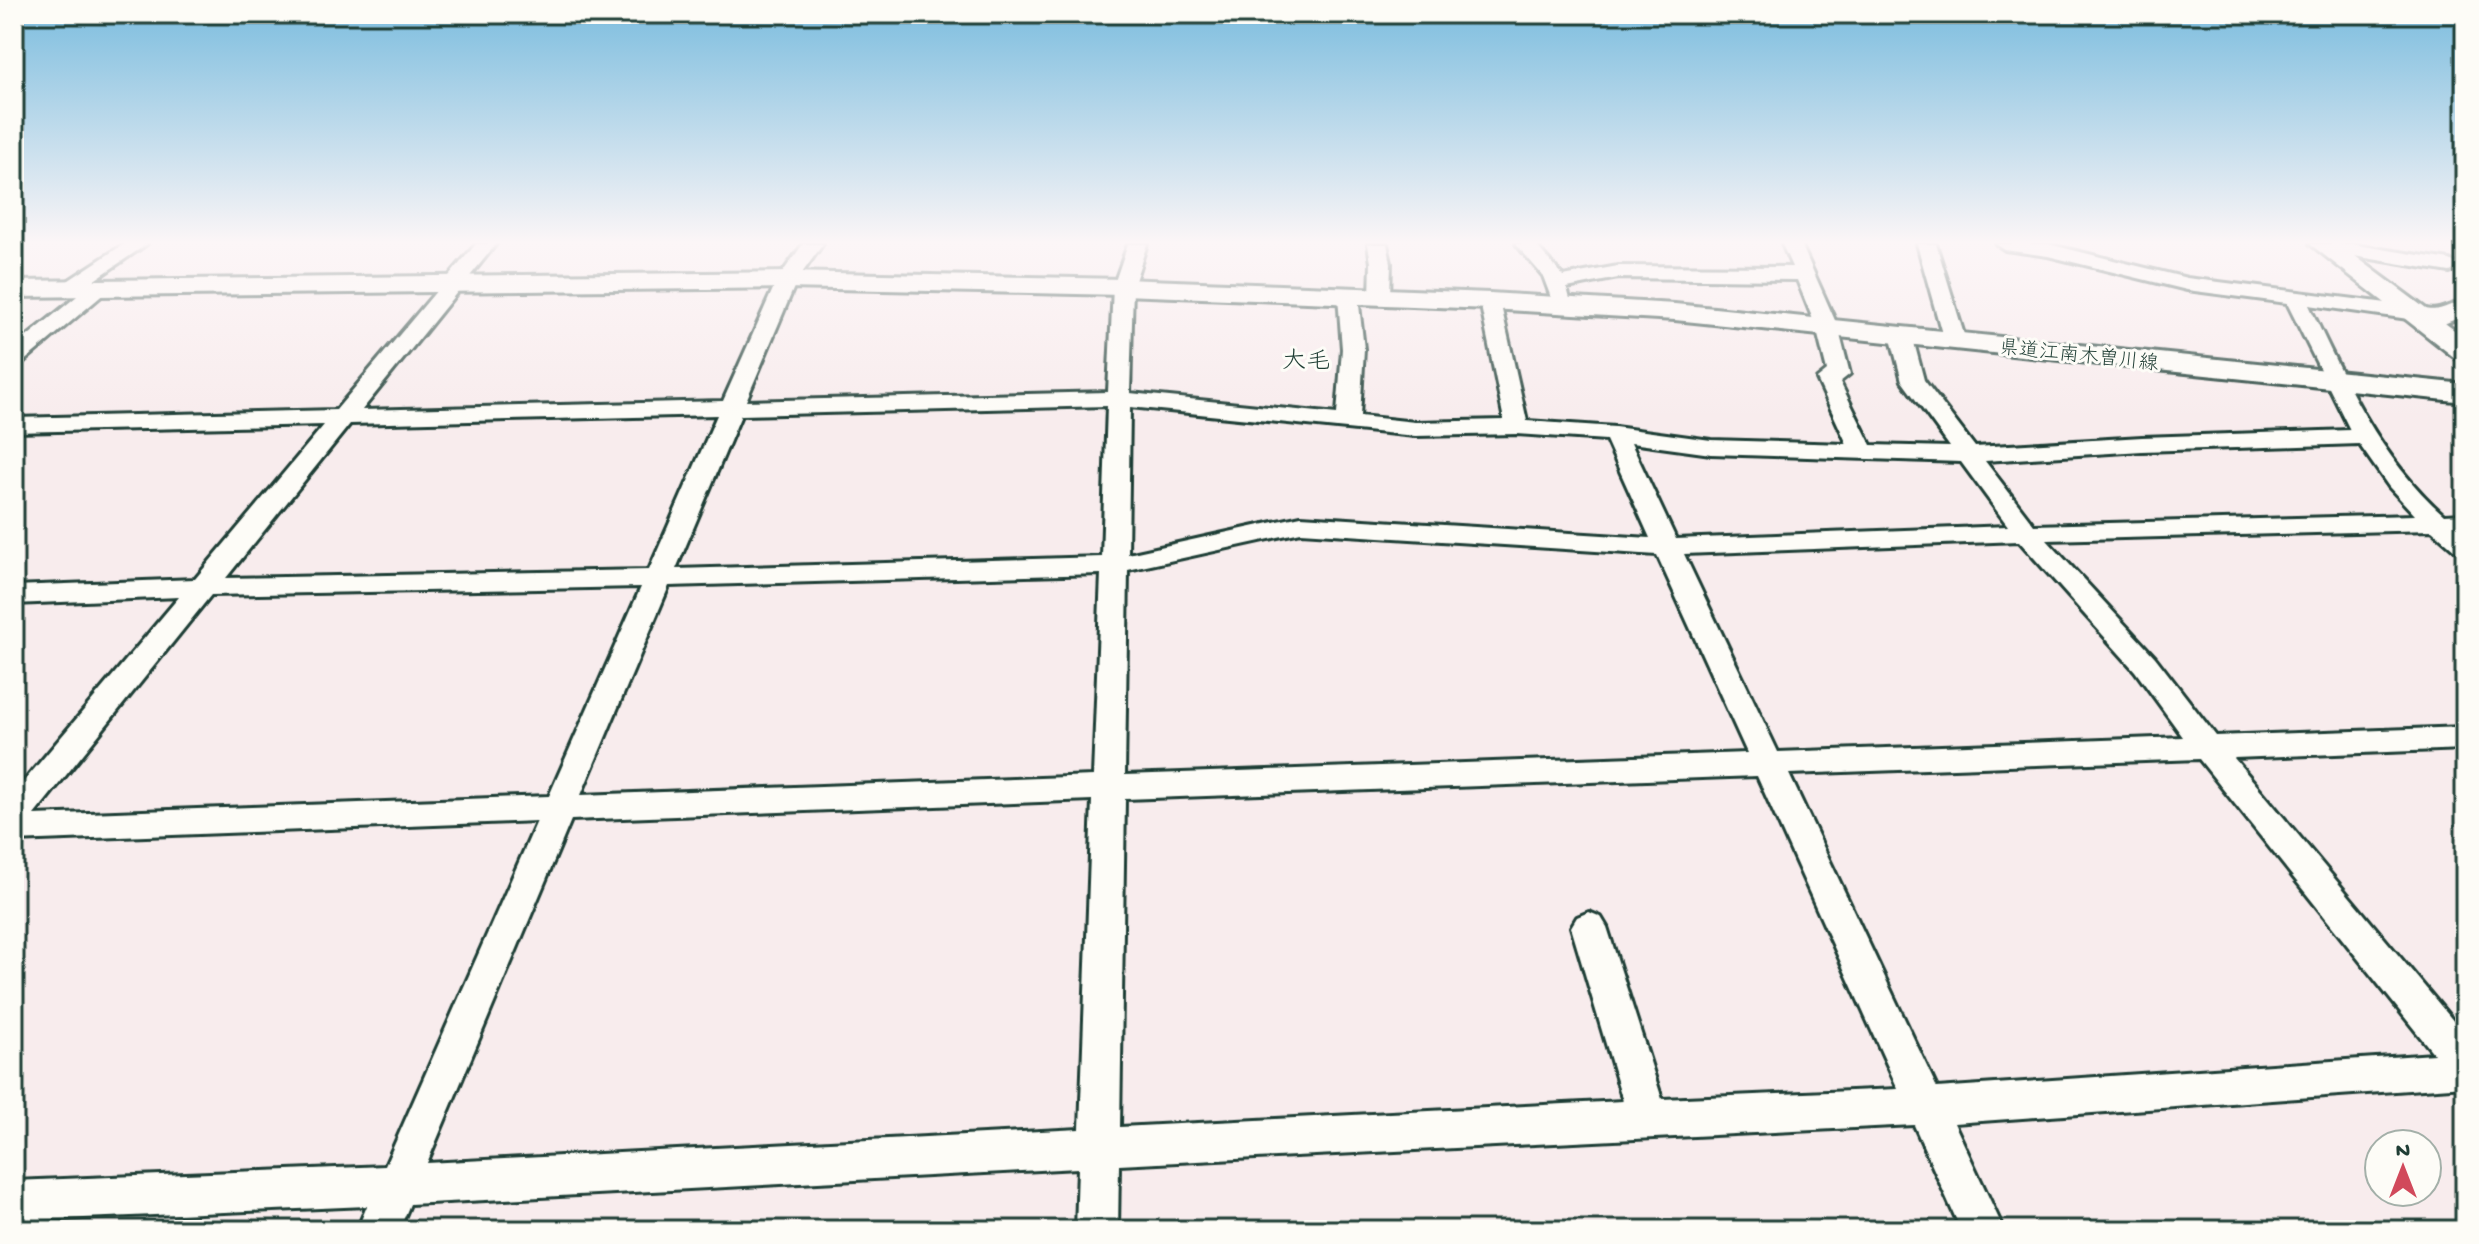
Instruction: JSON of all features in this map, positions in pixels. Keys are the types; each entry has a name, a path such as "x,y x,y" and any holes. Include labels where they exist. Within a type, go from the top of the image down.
{"main road":[{"name":"県道江南木曽川線","path":"1601,302 1633,308 2465,393"},
{"path":"2399,302 2465,352"}],"street":[{"path":"14,358 82,302"},
{"path":"14,816 437,302"},
{"path":"378,1230 778,302"},
{"path":"1097,1230 1122,302"},
{"path":"1348,422 1353,349 1349,302"},
{"path":"1490,302 1517,427"},
{"path":"1817,302 1839,374 1828,379 1862,452"},
{"path":"1943,302 1955,341"},
{"path":"2297,302 2333,380 2367,437 2399,483 2438,523 2465,545"},
{"path":"2334,302 2444,318 2465,307"},
{"path":"1901,335 1913,381 2028,535 2145,664 2207,747 2465,1066"},
{"path":"14,425 1119,399 1415,429 1517,427 1615,434 1711,447 1862,452 1969,455 2142,444 2367,437"},
{"path":"1615,434 1983,1230"},
{"path":"14,595 203,587 1114,565 1301,524 1666,547 2188,527 2465,522"},
{"path":"14,828 2465,738"},
{"path":"1589,927 1648,1118"},
{"path":"14,1201 398,1185 1648,1118 1925,1107 2465,1066"}],"district":[{"name":"大毛","path":"1306,359"}]}
